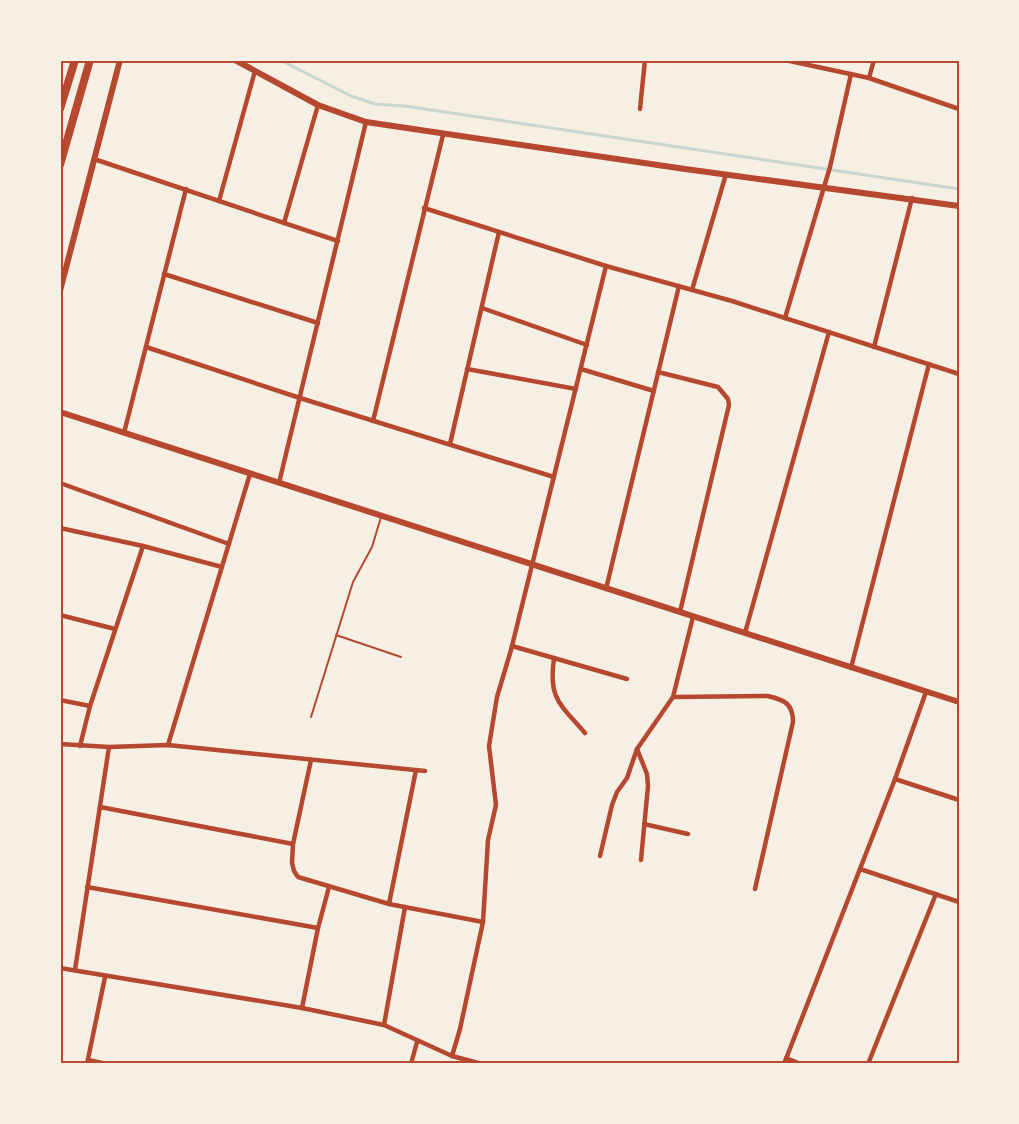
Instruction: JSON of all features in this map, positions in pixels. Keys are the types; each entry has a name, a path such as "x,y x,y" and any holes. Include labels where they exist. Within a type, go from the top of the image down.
{"main road":[{"path":"60,109 75,60"},
{"path":"60,165 90,60"}],"street":[{"path":"60,291 120,60"},
{"path":"236,60 318,105 366,122 443,135 726,174 825,184 959,206"},
{"path":"640,109 645,60"},
{"path":"785,60 869,78 959,108"},
{"path":"869,78 874,60"},
{"path":"219,201 255,70"},
{"path":"785,318 830,167 851,74"},
{"path":"284,223 318,105"},
{"path":"279,483 366,122"},
{"path":"373,420 443,135"},
{"path":"94,159 338,241"},
{"path":"692,290 726,174"},
{"path":"124,433 186,189"},
{"path":"874,347 912,198"},
{"path":"424,208 606,266 785,318 959,374"},
{"path":"450,444 499,232"},
{"path":"452,1056 483,922 488,840 496,805 489,746 497,697 512,646 606,266"},
{"path":"164,274 318,323"},
{"path":"606,589 679,286"},
{"path":"482,308 587,345"},
{"path":"745,633 829,332"},
{"path":"146,347 300,398 554,477"},
{"path":"851,668 929,364"},
{"path":"467,369 576,389"},
{"path":"581,369 654,391"},
{"path":"658,372 718,387 728,399 729,405 680,612"},
{"path":"60,412 959,702"},
{"path":"168,745 250,474"},
{"path":"60,483 229,544"},
{"path":"60,528 143,546 222,567"},
{"path":"80,746 90,706 143,546"},
{"path":"60,615 115,629"},
{"path":"600,856 612,805 617,792 627,778 636,748 673,697 693,617"},
{"path":"512,646 627,679"},
{"path":"554,658 551,680 556,700 585,733"},
{"path":"784,1064 926,692"},
{"path":"673,697 768,696 781,699 793,712 793,722 755,889"},
{"path":"60,699 90,706"},
{"path":"60,744 109,747 168,745 425,771"},
{"path":"75,970 109,747"},
{"path":"636,748 647,774 648,786 641,860"},
{"path":"310,760 293,844 292,862 298,877 389,904 483,922"},
{"path":"389,904 416,770"},
{"path":"895,778 959,800"},
{"path":"100,807 293,844"},
{"path":"644,824 688,834"},
{"path":"860,869 959,902"},
{"path":"87,887 318,928"},
{"path":"302,1008 318,928 329,887"},
{"path":"868,1064 936,894"},
{"path":"384,1025 405,907"},
{"path":"60,968 302,1008 384,1025 452,1056 482,1064"},
{"path":"105,977 88,1062 107,1064"},
{"path":"411,1064 417,1042"},
{"path":"786,1058 801,1064"}],"lane":[{"path":"310,717 353,582 372,547 381,516"},
{"path":"336,635 401,657"}],"waterway":[{"path":"280,60 351,96 375,104 405,106 959,189"}]}
